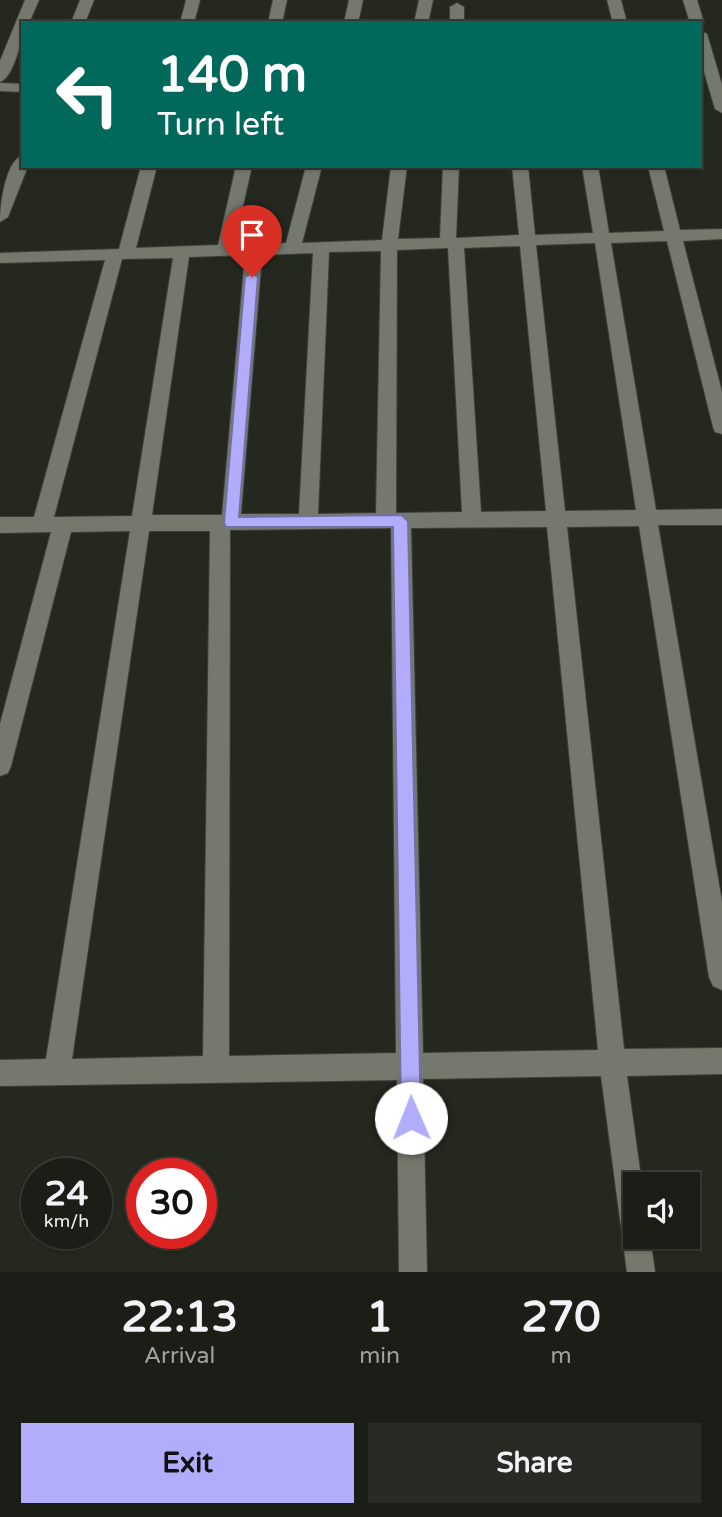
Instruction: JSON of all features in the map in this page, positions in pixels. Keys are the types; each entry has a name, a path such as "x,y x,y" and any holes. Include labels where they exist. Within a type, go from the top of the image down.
{"street":[{"path":"23,21 32,0"},
{"path":"79,21 88,0"},
{"path":"188,21 193,0"},
{"path":"275,21 280,0"},
{"path":"351,21 356,0"},
{"path":"421,21 426,0"},
{"path":"614,0 619,21"},
{"path":"690,0 696,21"},
{"path":"457,7 457,21"},
{"path":"0,78 21,27"},
{"path":"702,41 722,109"},
{"path":"0,87 21,88"},
{"path":"0,217 21,165"},
{"path":"0,766 53,525 121,254 148,168"},
{"path":"225,251 244,168"},
{"path":"293,248 313,168"},
{"path":"399,168 389,245 393,521 410,1066 413,1272"},
{"path":"451,168 452,243 472,520"},
{"path":"520,168 612,1063 627,1172"},
{"path":"590,168 722,976"},
{"path":"656,168 722,427"},
{"path":"0,258 722,234"},
{"path":"308,522 321,247"},
{"path":"216,1070 226,523 254,250"},
{"path":"57,1072 182,252"},
{"path":"0,525 722,517"},
{"path":"0,1073 722,1061"},
{"path":"638,1249 641,1272"}],"route":[{"path":"252,277 232,523 401,521 411,1118"}]}
